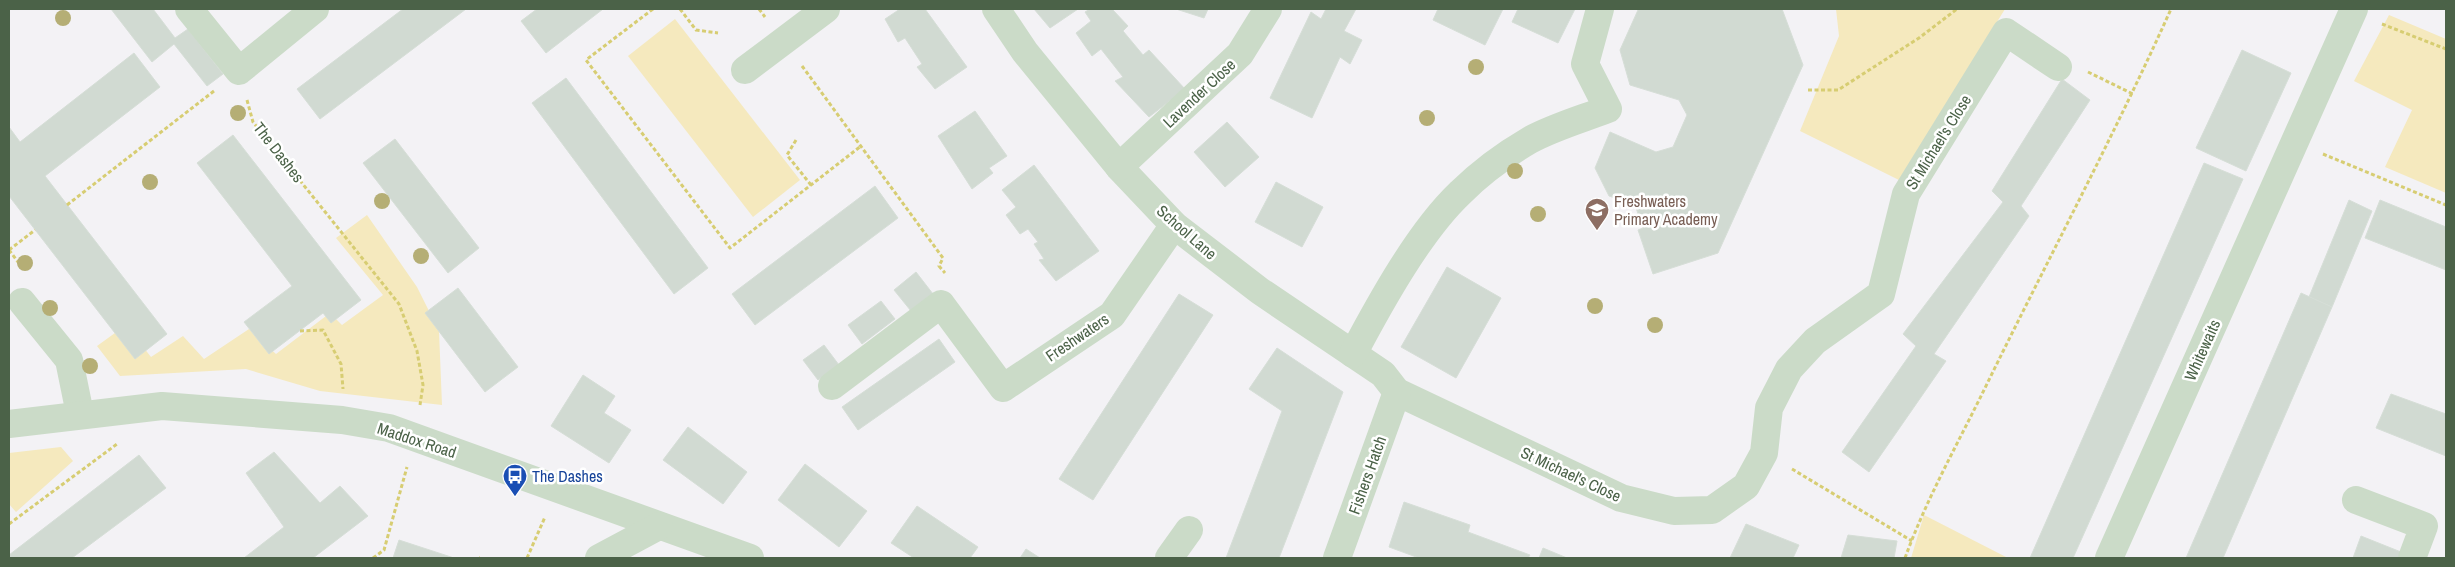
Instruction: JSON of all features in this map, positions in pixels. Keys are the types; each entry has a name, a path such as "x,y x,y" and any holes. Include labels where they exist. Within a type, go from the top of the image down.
{"street":[{"path":"189,9 239,71 315,9"},
{"path":"745,70 826,9"},
{"name":"School Lane","path":"996,9 1025,52 1119,167 1174,225 1260,291 1383,374 1397,392"},
{"name":"Lavender Close","path":"1119,167 1240,54 1268,9"},
{"path":"1353,354 1376,310 1424,236 1460,193 1504,158 1531,140 1608,109 1585,64 1600,9"},
{"name":"Whitewaits","path":"2109,558 2353,10"},
{"name":"St Michael's Close","path":"1397,392 1621,498 1674,511 1712,510 1746,486 1764,453 1769,408 1790,369 1815,341 1881,294 1906,194 2006,32 2058,67"},
{"name":"Freshwaters","path":"941,304 1003,388 1112,315 1174,225"},
{"path":"22,302 69,360 80,414"},
{"path":"832,386 941,304"},
{"name":"Fishers Hatch","path":"1337,558 1397,392"},
{"name":"Maddox Road","path":"9,424 80,414 162,406 342,420 389,428 750,558"},
{"path":"2356,500 2424,526 2412,558"},
{"path":"599,558 659,526"},
{"path":"1169,558 1189,530"}],"path":[{"path":"654,9 586,60 730,248 861,146"},
{"path":"680,9 696,30 718,33"},
{"path":"1808,90 1838,90 1919,38 1957,9"},
{"path":"1905,558 2047,261 2133,94 2171,9"},
{"path":"2353,10 2446,49"},
{"path":"784,42 943,258 939,266 951,281 941,304"},
{"path":"2058,67 2083,69 2133,94"},
{"path":"68,205 239,71"},
{"name":"The Dashes","path":"239,71 253,122 400,304 417,351 424,385 416,438 384,550 373,558"},
{"path":"796,140 787,155 811,185"},
{"path":"2295,142 2446,205"},
{"path":"9,250 35,230"},
{"path":"300,331 322,330 341,364 344,398 342,420"},
{"path":"9,524 120,442"},
{"path":"1764,453 1912,540"},
{"path":"527,558 558,489"}],"shaded area":[{"path":"1836,9 2005,9 1899,180 1800,131 1839,36"},
{"path":"2389,15 2446,39 2446,193 2385,167 2412,110 2354,81"},
{"path":"675,19 800,180 753,217 628,56"},
{"path":"367,215 417,287 439,331 442,405 320,391 246,369 120,376 97,346 126,325 151,357 183,336 204,359 249,329 276,354 330,313 342,325 383,295 336,238"},
{"path":"61,447 73,461 16,512 9,504 9,453"},
{"path":"1924,515 2008,558 1911,558"}],"building":[{"path":"111,9 153,9 175,38 188,29 223,74 207,86 174,44 152,62"},
{"path":"403,9 466,9 320,119 297,89"},
{"path":"537,9 603,9 546,53 521,21"},
{"path":"900,9 925,9 967,67 935,89 917,67 922,64 905,38 898,42 885,19"},
{"path":"1034,9 1078,9 1050,28"},
{"path":"1090,9 1112,9 1128,26 1123,31 1143,55 1149,50 1185,89 1149,117 1115,81 1123,77 1101,49 1092,56 1076,33 1091,21 1085,12"},
{"path":"1176,9 1208,9 1204,18"},
{"path":"1326,9 1356,9 1344,31 1362,40 1350,64 1340,57 1312,118 1270,98 1311,12 1321,19"},
{"path":"1438,9 1503,9 1485,45 1433,20"},
{"path":"1518,9 1575,9 1558,43 1512,22"},
{"path":"1782,9 1803,65 1718,253 1653,274 1638,230 1643,228 1635,205 1609,196 1595,168 1610,132 1656,152 1673,147 1687,115 1679,100 1630,85 1620,50 1638,10"},
{"path":"2242,50 2291,73 2246,171 2196,148"},
{"path":"134,53 160,87 45,176 167,334 135,359 9,196 9,127 20,142"},
{"path":"566,78 708,268 674,294 532,103"},
{"path":"2062,79 2090,100 2021,206 2029,216 1934,354 1946,361 1869,472 1842,452 1916,346 1903,334 2003,202 1992,191"},
{"path":"975,111 1007,156 989,168 993,173 972,189 938,136"},
{"path":"1227,122 1259,157 1225,187 1194,152"},
{"path":"233,135 361,300 331,323 323,313 269,354 244,322 292,286 197,163"},
{"path":"395,139 479,248 448,273 363,163"},
{"path":"2204,163 2243,179 2073,558 2030,558"},
{"path":"1034,165 1099,251 1056,281 1039,260 1044,259 1034,244 1038,242 1028,229 1020,234 1006,215 1016,207 1002,190"},
{"path":"1276,182 1323,207 1302,247 1255,222"},
{"path":"875,186 898,218 755,325 732,294"},
{"path":"2349,200 2372,211 2332,307 2309,297"},
{"path":"2380,200 2446,227 2446,270 2365,238"},
{"path":"1447,267 1501,298 1456,378 1401,347"},
{"path":"916,272 933,294 911,311 894,290"},
{"path":"458,288 518,367 485,392 425,313"},
{"path":"2301,293 2332,307 2223,558 2186,558"},
{"path":"1179,294 1213,315 1093,500 1059,479"},
{"path":"881,301 895,319 862,344 848,325"},
{"path":"939,339 955,362 858,430 842,407"},
{"path":"824,345 839,365 818,380 803,360"},
{"path":"1277,348 1343,392 1279,558 1226,558 1282,411 1249,389"},
{"path":"583,375 615,396 604,413 631,430 609,463 551,426"},
{"path":"2391,394 2446,414 2446,456 2376,428"},
{"path":"688,427 747,472 723,504 663,460"},
{"path":"274,452 320,503 340,486 368,516 313,558 244,558 284,527 246,473"},
{"path":"139,455 166,488 72,558 9,558 9,555"},
{"path":"805,464 867,511 839,547 778,500"},
{"path":"1404,502 1470,525 1468,532 1530,555 1528,558 1419,558 1389,547"},
{"path":"917,506 978,547 970,558 914,558 891,543"},
{"path":"1746,524 1799,545 1793,558 1730,558"},
{"path":"1848,535 1897,541 1894,558 1841,558"},
{"path":"2361,536 2401,552 2398,558 2353,558"},
{"path":"399,540 454,558 393,558"},
{"path":"1543,548 1567,558 1539,558"},
{"path":"1026,549 1040,558 1020,558"}],"place":[{"name":"Freshwaters Primary Academy","path":"1597,231"},
{"name":"The Dashes","path":"515,497"}]}
